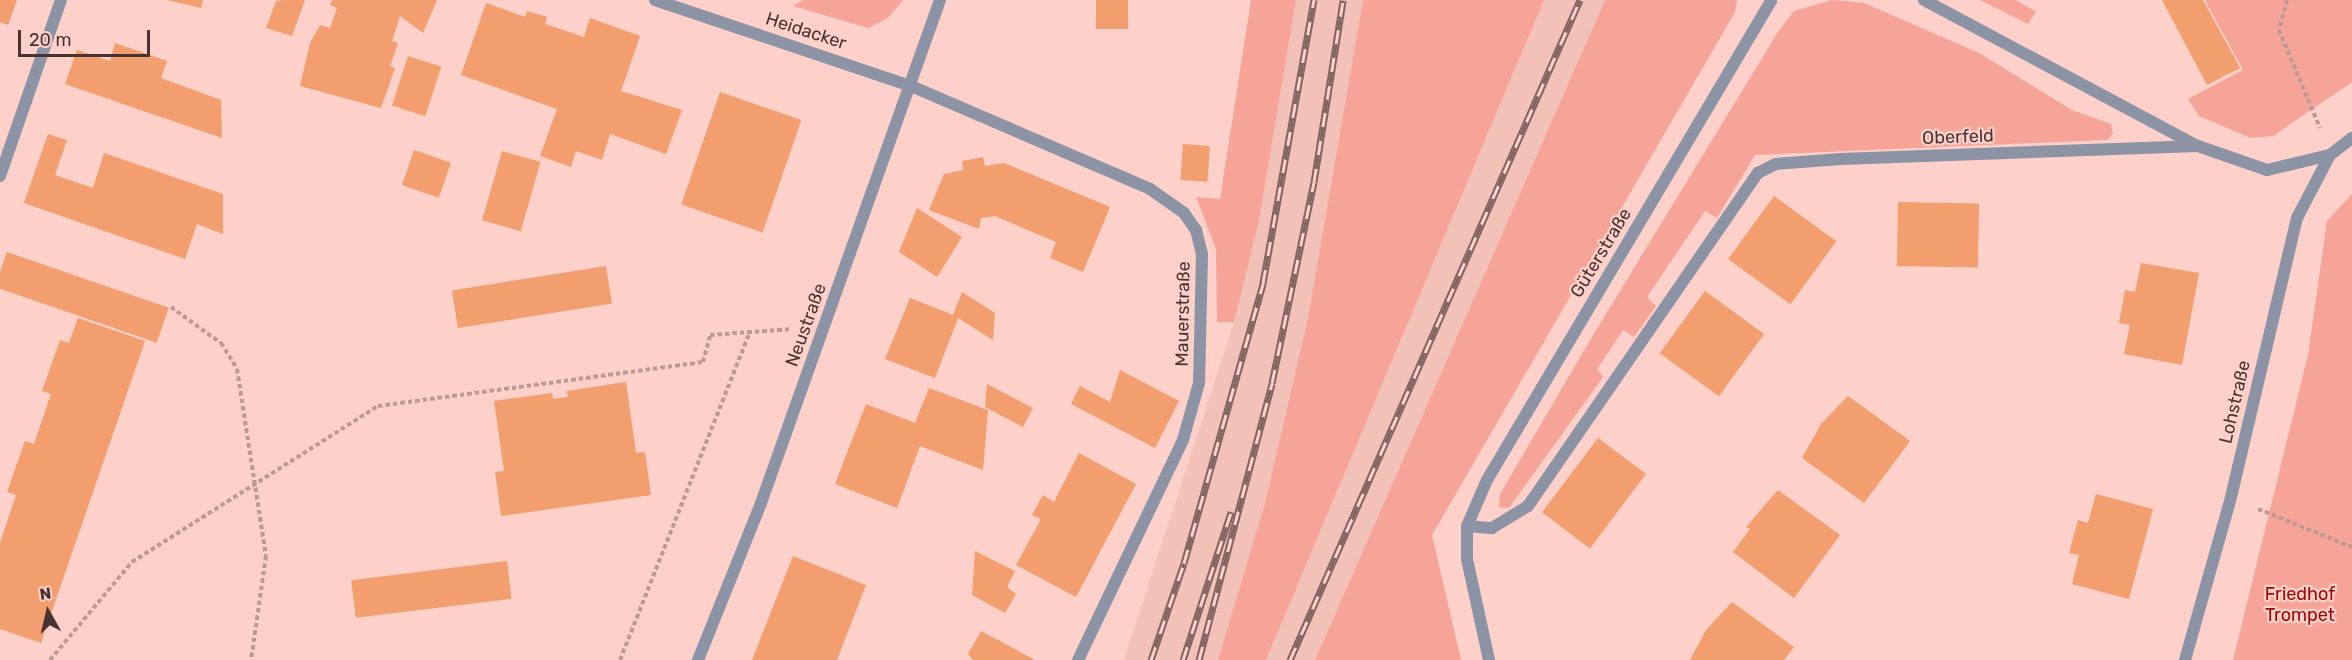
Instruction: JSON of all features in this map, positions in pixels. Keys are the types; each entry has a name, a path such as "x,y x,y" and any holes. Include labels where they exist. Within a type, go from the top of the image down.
{"street":[{"path":"0,176 61,0"},
{"name":"Heidacker","path":"655,0 911,86"},
{"name":"Neustraße","path":"698,660 825,324 940,0"},
{"name":"Güterstraße","path":"1489,660 1467,559 1467,526 1487,480 1772,0"},
{"name":"Oberfeld","path":"1924,0 2198,146 2267,170 2330,155 2352,138"},
{"name":"Mauerstraße","path":"911,86 1150,189 1184,213 1196,230 1202,254 1199,383 1182,440 1078,660"},
{"name":"Oberfeld","path":"1467,526 1492,528 1528,506 1758,173 1776,164 2198,146"},
{"name":"Lohstraße","path":"2185,660 2231,497 2297,218 2330,155"}],"path":[{"path":"2288,0 2279,30 2330,155"},
{"path":"171,307 222,343 237,369 266,556 251,660"},
{"path":"50,660 132,562 378,406 703,362 710,335 749,335 825,324"},
{"path":"612,660 620,659 749,335"},
{"path":"2231,497 2352,547"}],"shaded area":[{"path":"1296,0 1363,0 1308,318 1265,503 1218,660 1124,660 1234,322 1259,221"},
{"path":"1544,0 1605,0 1315,660 1266,660"}],"green space":[{"path":"803,0 903,0 888,18 868,28 793,6"},
{"path":"1251,0 1296,0 1259,221 1234,322 1217,322 1216,249 1196,197 1220,199"},
{"path":"1363,0 1544,0 1266,660 1218,660 1265,503 1308,318"},
{"path":"1605,0 1737,0 1735,12 1432,535 1461,660 1315,660"},
{"path":"1832,0 1864,3 1979,53 2072,110 2111,124 2113,134 2107,140 1755,155 1717,218 1705,211 1647,297 1656,306 1634,337 1623,330 1597,369 1603,377 1509,508 1499,507 1500,494 1592,337 1778,32 1794,11"},
{"path":"1980,0 2016,0 2036,12 2028,24"},
{"path":"2205,0 2352,0 2352,82 2273,136 2251,138 2199,116 2188,99 2243,70"},
{"name":"Friedhof Trompet","path":"2352,194 2352,660 2233,660 2308,355 2327,221"}],"building":[{"path":"0,0 17,0 8,25 0,22"},
{"path":"167,0 203,0 201,8"},
{"path":"305,0 292,36 266,28 276,1"},
{"path":"332,0 437,0 423,33 400,16 392,41 398,43 390,66 395,68 381,108 300,86 310,43 320,25 330,28 337,8 330,5"},
{"path":"1096,0 1128,0 1128,29 1096,29"},
{"path":"2162,0 2203,0 2240,68 2207,85"},
{"path":"486,3 525,17 527,11 547,17 545,24 584,37 590,18 640,36 621,91 682,110 666,154 610,134 602,160 576,151 571,167 540,156 557,109 461,75"},
{"path":"115,43 167,61 161,78 221,100 222,138 65,84 77,50 110,61"},
{"path":"408,56 441,67 425,116 392,105"},
{"path":"720,92 801,120 763,233 681,205"},
{"path":"48,134 67,140 55,175 93,188 104,153 223,194 223,234 197,224 185,259 24,203"},
{"path":"1183,144 1210,146 1207,182 1180,180"},
{"path":"414,150 451,163 439,198 402,185"},
{"path":"502,151 540,162 521,231 482,220"},
{"path":"983,157 985,166 1004,163 1110,207 1083,272 1050,258 1056,242 995,216 981,218 979,229 929,210 944,174 963,170 962,161"},
{"path":"1774,196 1836,241 1790,304 1728,259"},
{"path":"1898,202 1979,203 1978,267 1897,266"},
{"path":"917,208 962,237 937,277 899,252"},
{"path":"7,252 169,308 157,343 0,289 0,272"},
{"path":"2141,263 2199,273 2182,365 2124,354 2130,325 2119,323 2125,290 2135,292"},
{"path":"606,266 612,304 458,328 452,290"},
{"path":"1705,291 1764,334 1719,396 1660,353"},
{"path":"962,292 995,313 993,340 958,318 935,378 885,359 910,298 953,315"},
{"path":"78,318 145,341 41,643 0,629 0,543 16,495 7,492 25,441 34,444 51,394 42,391 60,340 69,343"},
{"path":"1120,370 1179,401 1155,448 1071,404 1080,386 1110,402"},
{"path":"626,382 636,453 645,452 651,495 501,516 495,472 504,471 494,401 552,393 553,399 568,397 567,391"},
{"path":"987,384 1033,408 1023,427 985,407"},
{"path":"929,388 988,410 983,470 920,446 897,508 835,484 866,404 915,423"},
{"path":"1848,396 1910,441 1864,503 1802,458 1821,424"},
{"path":"1598,438 1646,474 1590,548 1542,512"},
{"path":"1079,453 1136,484 1076,597 1016,565 1041,519 1032,515 1043,495 1054,502"},
{"path":"1778,490 1840,535 1794,598 1733,552 1750,529 1746,527"},
{"path":"2096,494 2153,509 2129,599 2072,584 2079,555 2069,553 2078,520 2088,523"},
{"path":"975,551 1015,571 1007,587 1016,594 1005,613 972,595"},
{"path":"793,556 866,585 837,660 752,660"},
{"path":"507,561 512,599 356,618 351,580"},
{"path":"1732,602 1794,647 1784,660 1690,660 1706,630"},
{"path":"981,631 1035,660 973,660 968,654"}],"railway":[{"path":"1151,660 1184,563 1263,283 1314,0"},
{"path":"1199,660 1272,383 1314,182 1343,0"},
{"path":"1290,660 1580,0"},
{"path":"1183,660 1231,512"}]}
